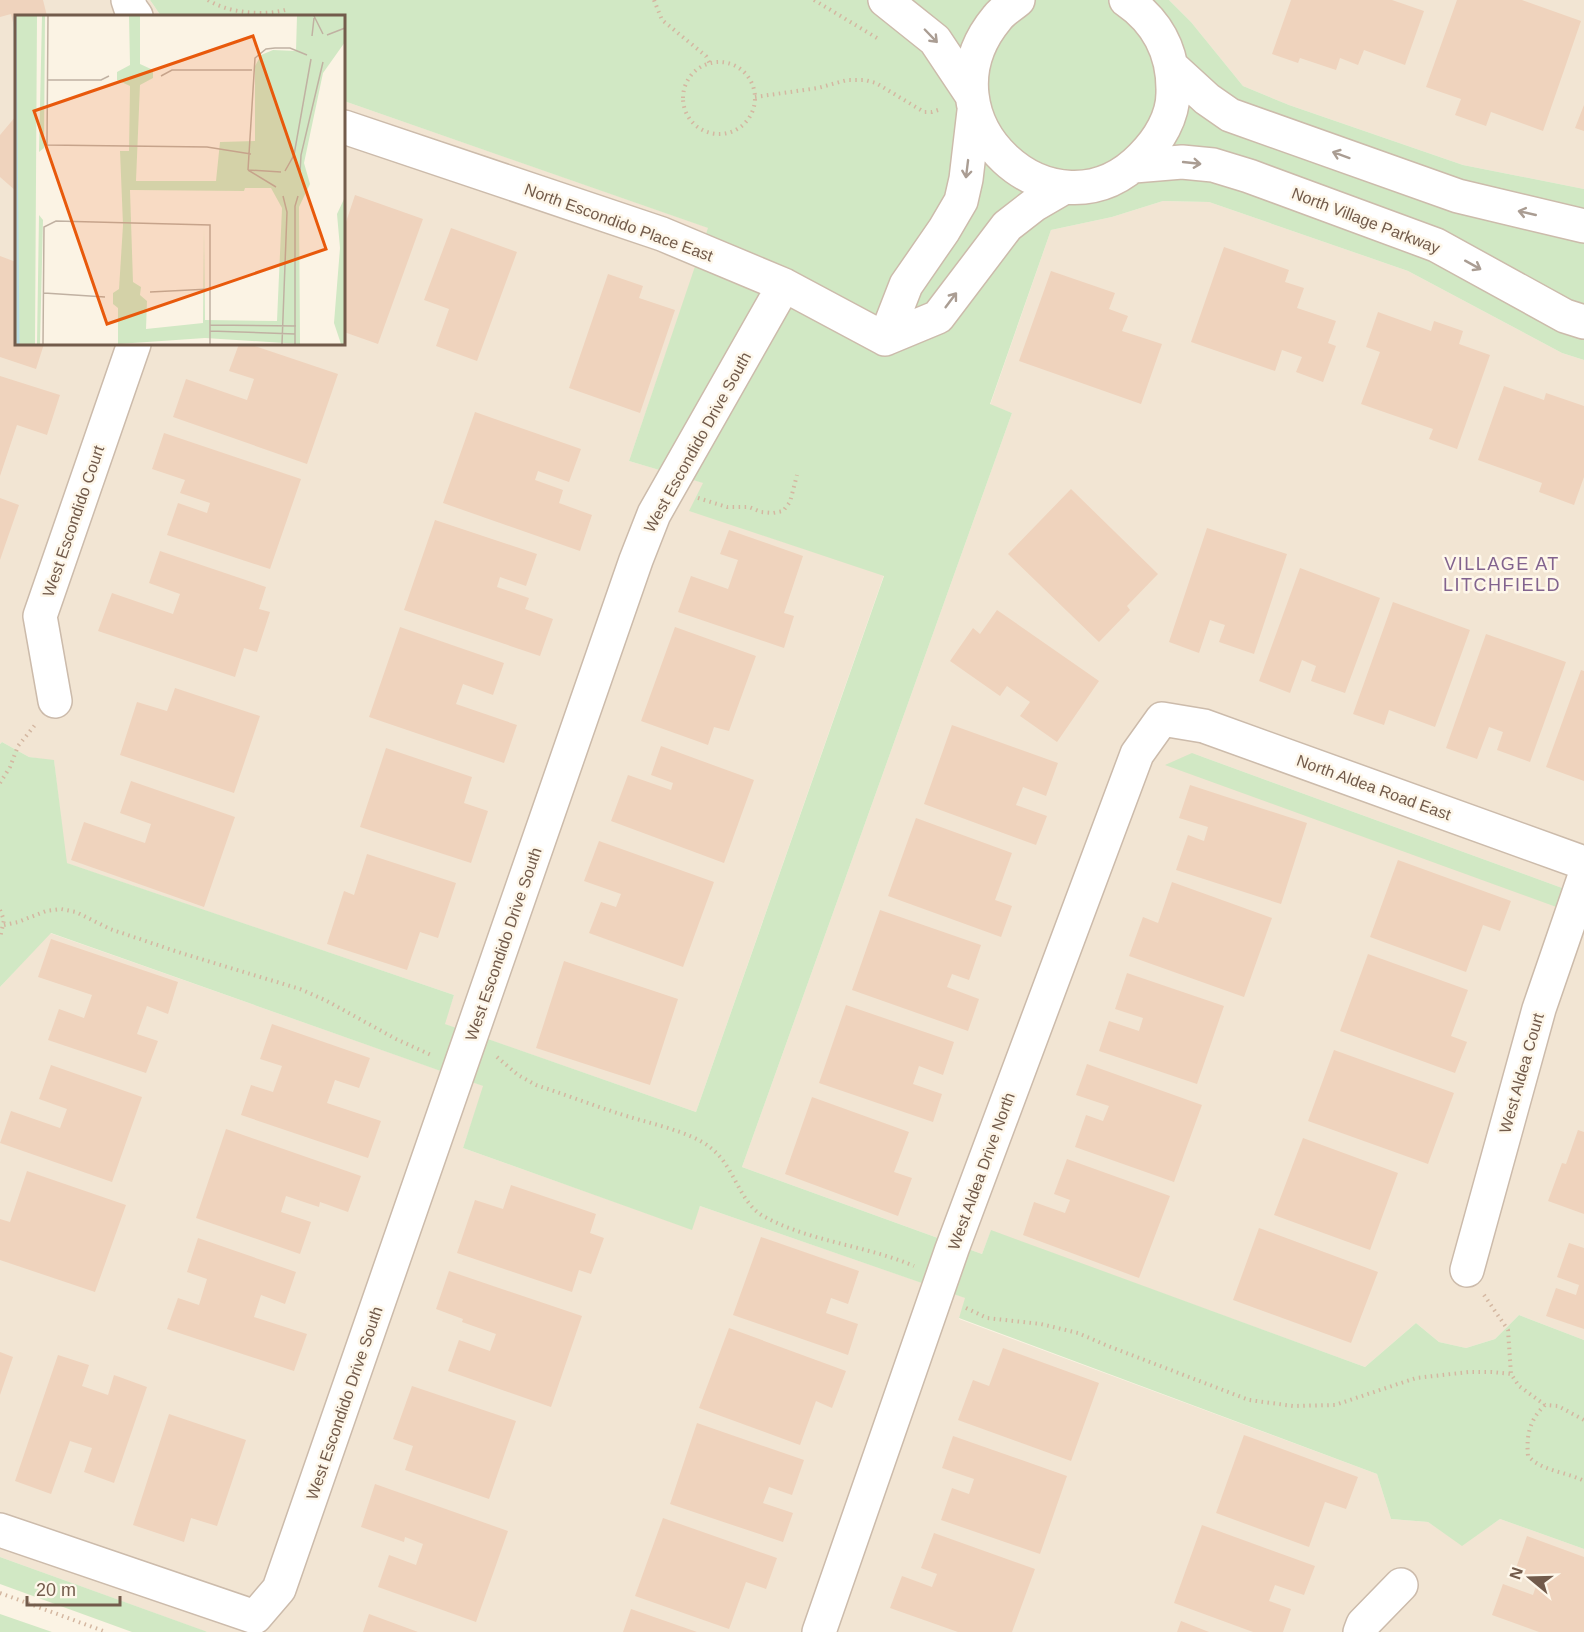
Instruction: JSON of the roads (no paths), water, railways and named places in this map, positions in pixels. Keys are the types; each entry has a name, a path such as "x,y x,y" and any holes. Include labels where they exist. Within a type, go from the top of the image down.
{"street":[{"path":"128,0 135,15"},
{"path":"885,0 935,40 973,103 987,140 1008,164 1035,180 1065,187 1089,185 1112,178 1134,166 1153,146 1167,122 1173,95 1172,67 1161,36 1141,11 1126,0"},
{"path":"885,339 906,285 961,201 966,179 973,103 973,66 982,39 998,16 1018,0"},
{"path":"1172,67 1207,99 1230,115 1458,196 1584,226"},
{"name":"North Escondido Place East","path":"345,127 662,234 784,285 885,339"},
{"name":"North Village Parkway","path":"1134,166 1182,162 1213,165 1249,176 1436,245 1565,316 1584,322"},
{"path":"885,339 938,317 1007,226 1034,205 1065,187"},
{"name":"West Escondido Drive South","path":"0,1530 255,1617 279,1589 636,560 654,514 784,285"},
{"name":"West Escondido Court","path":"55,701 40,616 134,345"},
{"name":"North Aldea Road East","path":"1162,719 1204,726 1584,863"},
{"name":"West Aldea Drive North","path":"819,1632 938,1290 1137,754 1162,719"},
{"name":"West Aldea Court","path":"1467,1270 1539,1009 1584,878"},
{"path":"1360,1632 1362,1624 1401,1585"}],"district":[{"name":"VILLAGE AT LITCHFIELD","path":"1502,574"}]}
